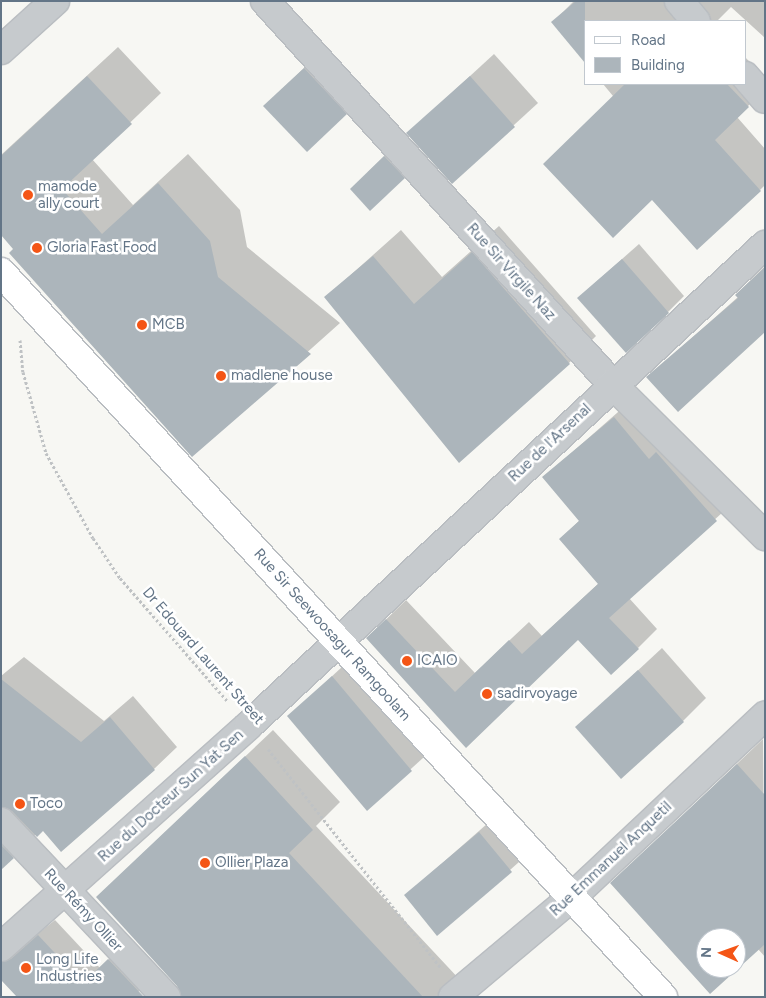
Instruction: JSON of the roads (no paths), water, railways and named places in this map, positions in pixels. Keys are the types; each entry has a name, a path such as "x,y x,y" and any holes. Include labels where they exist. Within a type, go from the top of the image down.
{"main road":[{"name":"Rue Sir Seewoosagur Ramgoolam","path":"8,280 663,997"}],"street":[{"path":"1,50 55,1"},
{"name":"Rue Sir Virgile Naz","path":"265,1 612,384 765,536"},
{"path":"679,1 695,20"},
{"path":"746,77 765,99"},
{"name":"Rue de l'Arsenal","path":"338,643 612,384 765,245"},
{"name":"Rue du Docteur Sun Yat Sen","path":"1,947 66,892 338,643"},
{"name":"Rue Emmanuel Anquetil","path":"456,994 572,897 765,716"},
{"name":"Rue Rémy Ollier","path":"1,822 166,997"}],"place":[{"name":"mamode ally court","path":"28,195"},
{"name":"Gloria Fast Food","path":"37,248"},
{"name":"MCB","path":"142,325"},
{"name":"madlene house","path":"221,376"},
{"name":"ICAIO","path":"407,661"},
{"name":"sadirvoyage","path":"487,694"},
{"name":"Toco","path":"20,804"},
{"name":"Ollier Plaza","path":"205,863"},
{"name":"Long Life Industries","path":"26,968"}]}
